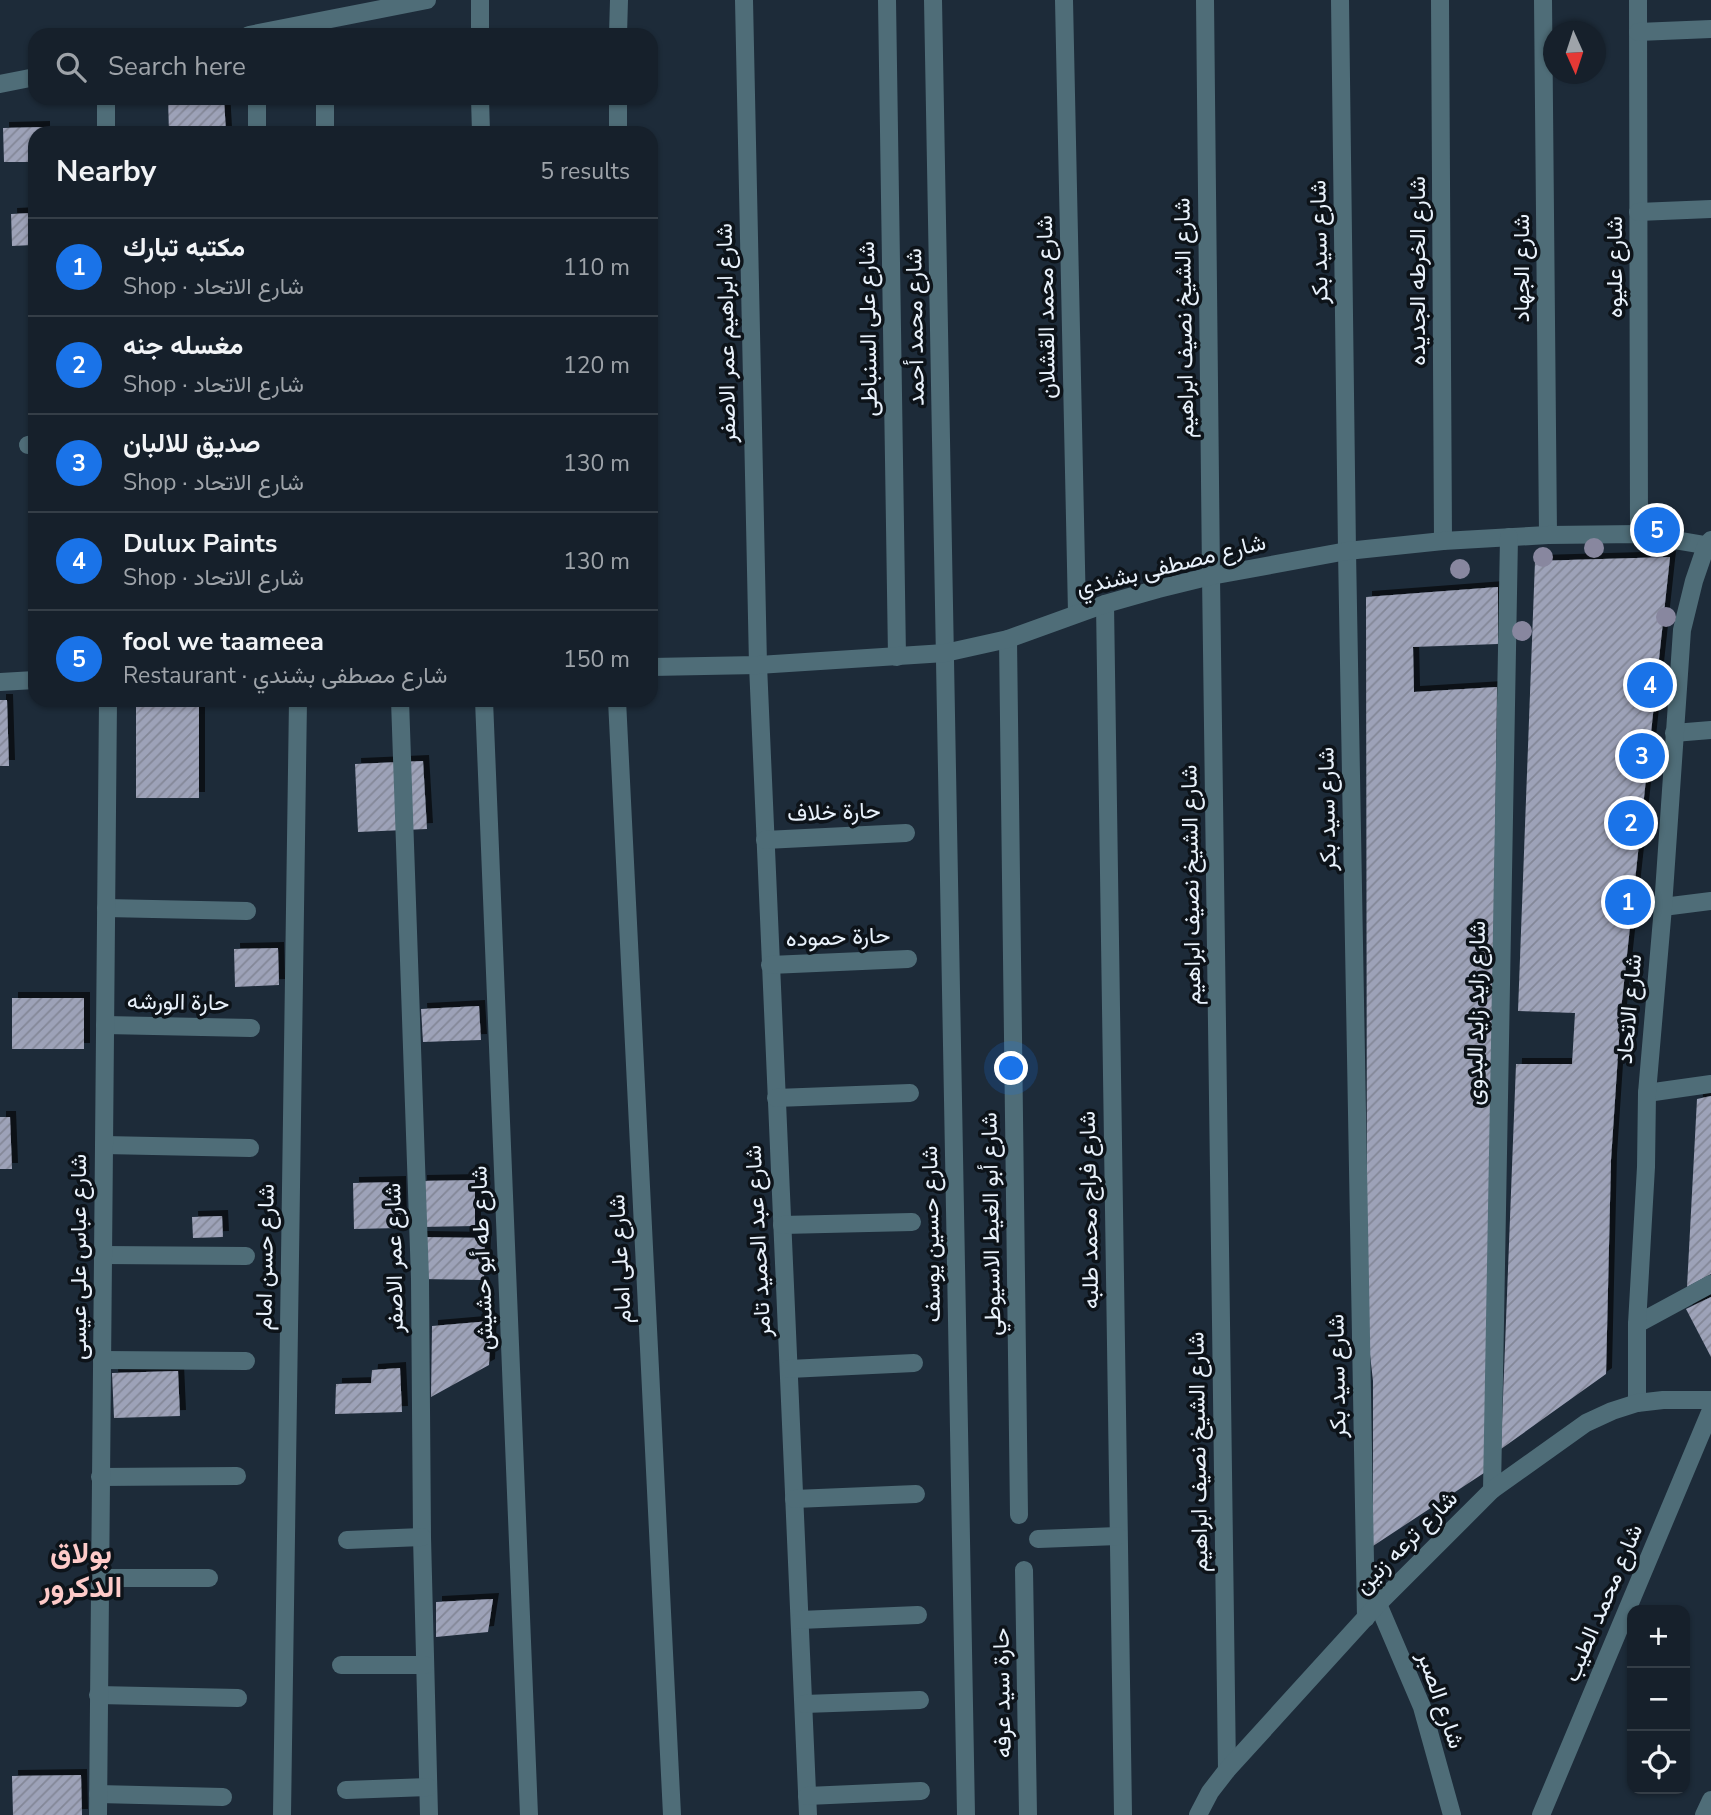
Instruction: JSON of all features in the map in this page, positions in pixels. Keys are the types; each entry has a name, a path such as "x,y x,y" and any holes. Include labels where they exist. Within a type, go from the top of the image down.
{"street":[{"path":"325,28 427,0"},
{"path":"480,0 480,28"},
{"path":"618,28 619,0"},
{"name":"شارع ابراهيم عمر الاصفر","path":"744,0 758,665"},
{"name":"شارع على السنباطى","path":"887,0 897,657"},
{"name":"شارع محمد أحمد","path":"933,0 945,653"},
{"name":"شارع محمد القشلان","path":"1064,0 1077,613"},
{"name":"شارع الشيخ نصيف ابراهيم","path":"1205,0 1227,1770"},
{"name":"شارع سيد بكر","path":"1340,0 1347,551 1372,1611"},
{"name":"شارع الخرطه الجديده","path":"1440,0 1443,541"},
{"name":"شارع الجهاد","path":"1543,0 1548,535"},
{"name":"شارع عليوه","path":"1638,0 1639,534"},
{"path":"1638,32 1711,29"},
{"path":"0,84 28,78"},
{"path":"106,105 106,126"},
{"path":"257,105 257,126"},
{"path":"325,105 325,126"},
{"path":"480,105 481,126"},
{"path":"618,105 618,126"},
{"path":"1639,212 1711,209"},
{"name":"شارع مصطفى بشندي","path":"658,667 758,665 945,653 1008,639 1105,604 1211,576 1347,551 1443,541 1548,535 1639,534 1709,544"},
{"name":"شارع زايد زايد البدوى","path":"1492,1490 1509,537"},
{"name":"شارع الاتحاد","path":"1637,1404 1637,1324 1646,1167 1647,1093 1682,630 1694,581 1709,544"},
{"name":"شارع فراج محمد طلبه","path":"1105,604 1123,1815"},
{"name":"شارع أبو الغيط الاسيوطي","path":"1008,639 1019,1515"},
{"name":"شارع حسين يوسف","path":"945,653 966,1815"},
{"name":"شارع عبد الحميد تامر","path":"758,665 808,1815"},
{"path":"0,681 28,680"},
{"name":"شارع عباس على عيسى","path":"98,1815 108,707"},
{"name":"شارع حسن امام","path":"282,1815 298,707"},
{"name":"شارع عمر الاصفر","path":"400,707 420,1279 422,1537 429,1815"},
{"name":"شارع طه أبو حشيش","path":"484,707 529,1815"},
{"name":"شارع على امام","path":"617,707 671,1815"},
{"path":"1674,733 1711,730"},
{"name":"حارة خلاف","path":"765,839 906,833"},
{"path":"1662,907 1711,901"},
{"path":"106,908 247,911"},
{"name":"حارة حموده","path":"770,965 908,959"},
{"name":"حارة الورشه","path":"105,1025 251,1028"},
{"path":"1647,1093 1711,1083"},
{"path":"776,1098 910,1093"},
{"path":"104,1145 250,1147"},
{"path":"782,1225 912,1222"},
{"path":"103,1255 246,1256"},
{"path":"1637,1324 1711,1284"},
{"path":"102,1360 246,1361"},
{"path":"789,1369 914,1363"},
{"name":"شارع ترعه زنين","path":"1198,1815 1210,1792 1227,1770 1372,1611 1492,1490 1586,1423 1612,1411 1662,1400 1711,1399"},
{"name":"شارع محمد الطيب","path":"1541,1815 1711,1410"},
{"path":"100,1477 237,1476"},
{"path":"794,1499 916,1494"},
{"path":"1038,1539 1118,1536"},
{"path":"347,1540 422,1537"},
{"name":"حارة سيد عرفه","path":"1024,1570 1028,1815"},
{"path":"100,1578 209,1578"},
{"name":"شارع الصبر","path":"1372,1611 1422,1707 1452,1815"},
{"path":"800,1620 918,1615"},
{"path":"341,1665 425,1665"},
{"path":"99,1695 238,1698"},
{"path":"804,1704 920,1700"},
{"path":"346,1790 428,1787"},
{"path":"807,1796 921,1791"},
{"path":"98,1794 223,1797"},
{"path":"1704,1815 1711,1800"}],"building":[{"path":"168,105 224,105 226,126 169,126"},
{"path":"28,127 28,162 4,162 3,128"},
{"path":"28,213 28,245 12,246 11,214"},
{"path":"1670,557 1621,1010 1611,1160 1606,1374 1501,1449 1516,1064 1572,1064 1575,1013 1518,1011 1535,561"},
{"path":"1498,587 1498,644 1413,647 1414,692 1497,687 1487,1471 1373,1546 1373,1381 1368,1337 1367,1232 1366,597"},
{"path":"0,700 7,700 9,766 0,766"},
{"path":"136,707 199,707 199,798 136,798"},
{"path":"423,761 427,829 358,832 355,764"},
{"path":"278,948 279,985 235,987 234,949"},
{"path":"12,998 84,998 84,1049 12,1049"},
{"path":"479,1006 481,1040 423,1042 421,1009"},
{"path":"1711,1096 1711,1274 1687,1287 1697,1099"},
{"path":"0,1117 10,1117 12,1169 0,1169"},
{"path":"475,1180 475,1226 422,1227 421,1181"},
{"path":"400,1182 401,1228 354,1229 353,1183"},
{"path":"222,1216 223,1237 193,1238 192,1217"},
{"path":"421,1237 485,1238 484,1280 420,1279"},
{"path":"1711,1297 1711,1357 1686,1309"},
{"path":"491,1321 489,1365 431,1397 432,1326"},
{"path":"400,1368 402,1412 335,1414 336,1384 371,1383 372,1370"},
{"path":"178,1371 180,1416 114,1418 112,1373"},
{"path":"493,1599 488,1632 436,1637 436,1602"},
{"path":"81,1775 82,1815 13,1815 12,1776"}],"place":[{"name":"fool we taameea","path":"1657,530"},
{"name":"Dulux Paints","path":"1650,685"},
{"name":"صديق للالبان","path":"1642,756"},
{"name":"مغسله جنه","path":"1631,823"},
{"name":"مكتبه تبارك","path":"1628,902"}],"district":[{"name":"بولاق الدكرور","path":"81,1570"}]}
